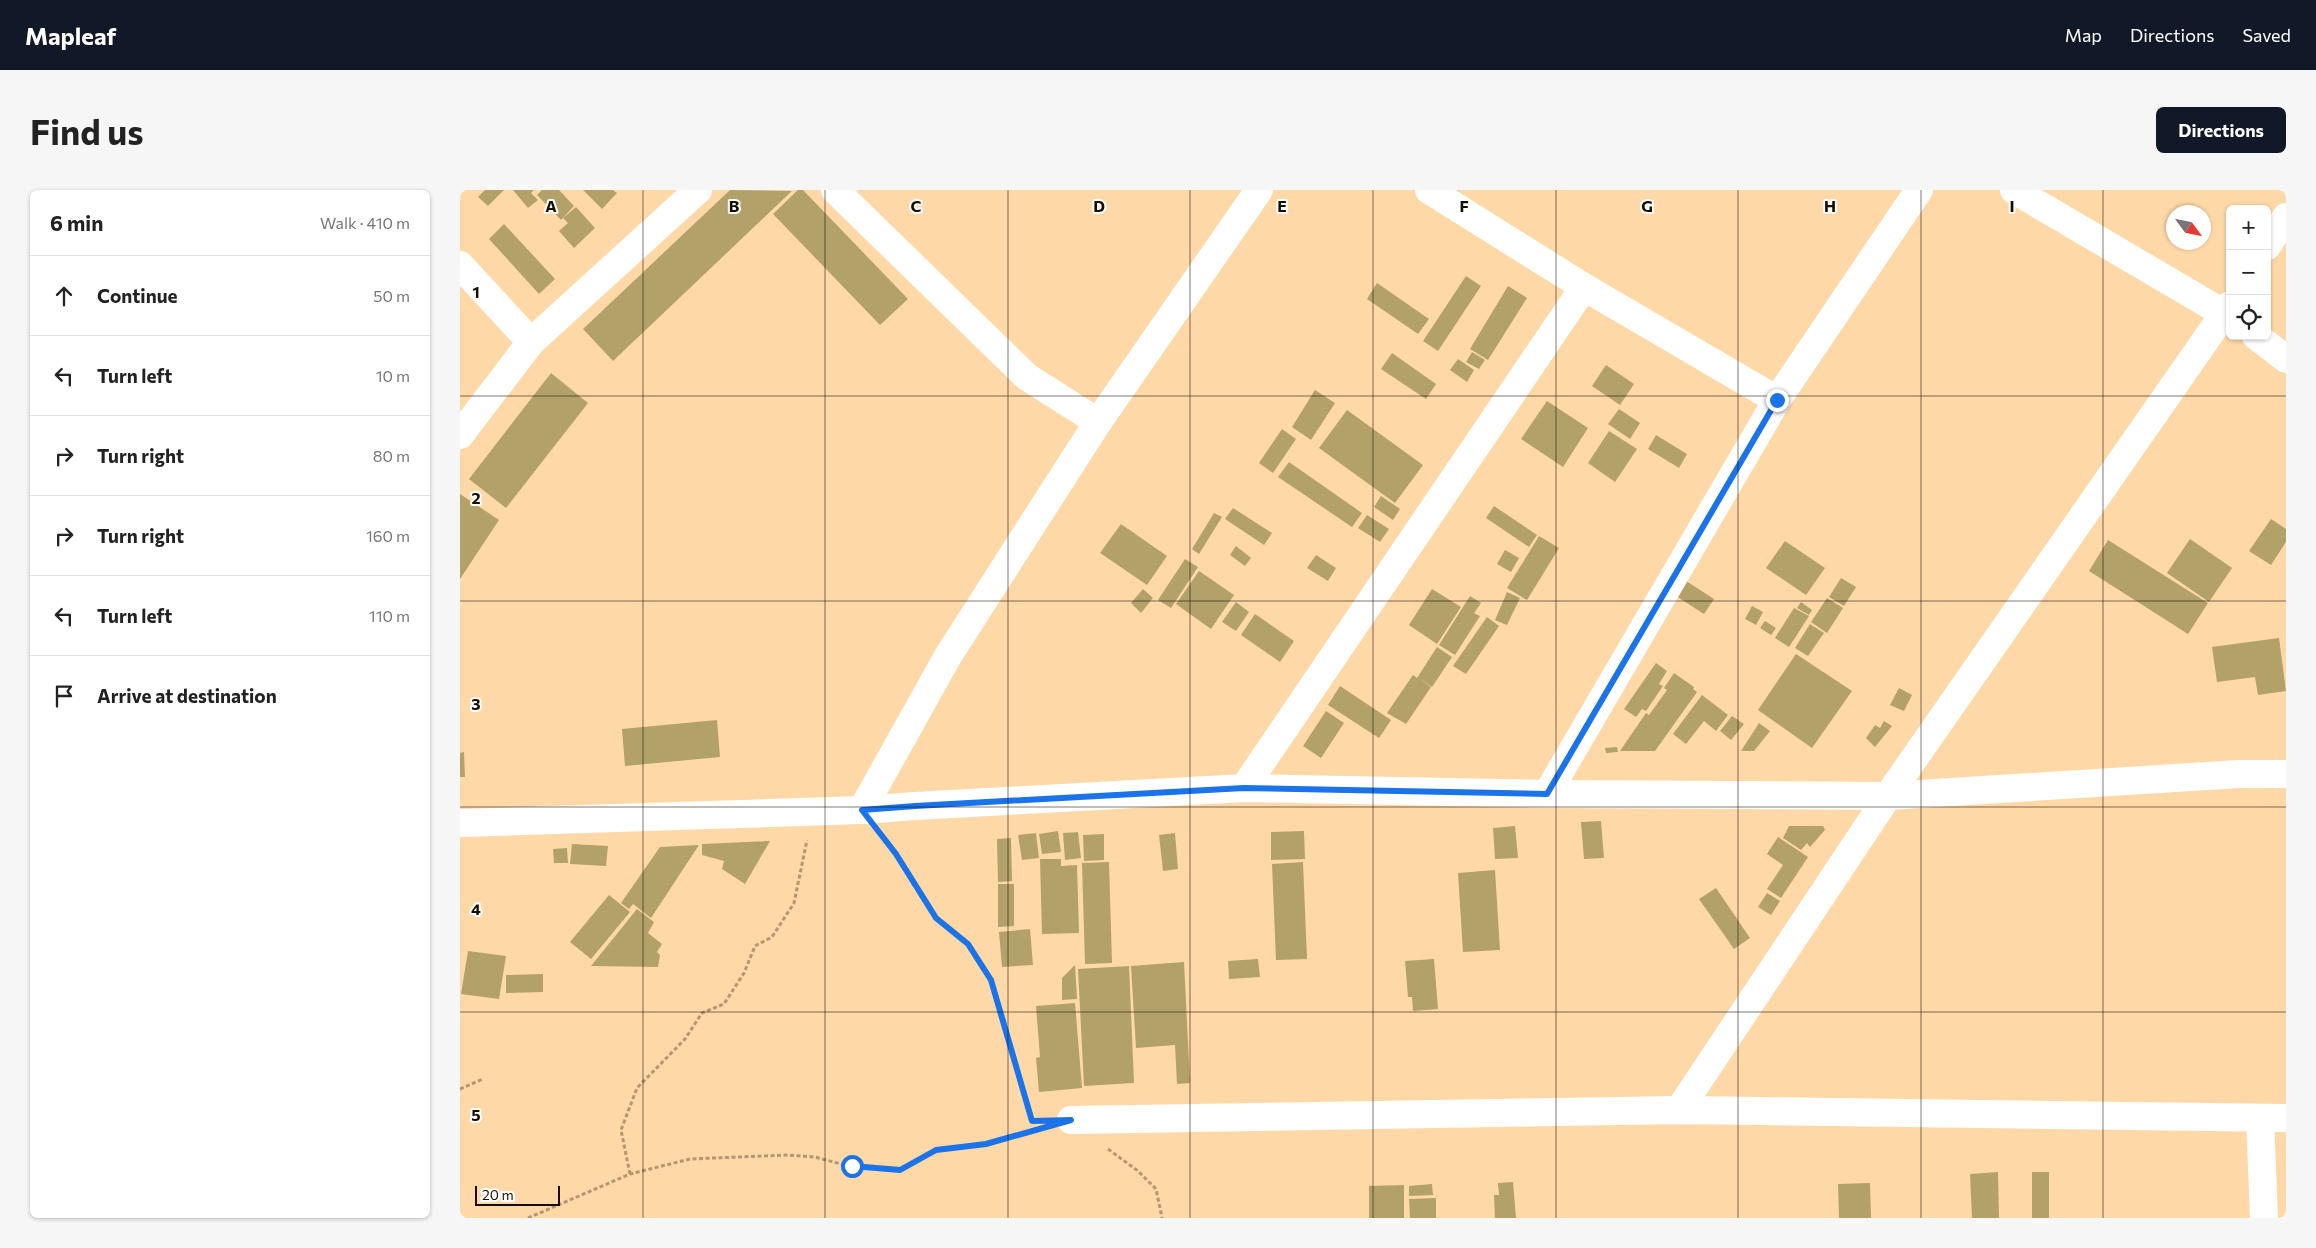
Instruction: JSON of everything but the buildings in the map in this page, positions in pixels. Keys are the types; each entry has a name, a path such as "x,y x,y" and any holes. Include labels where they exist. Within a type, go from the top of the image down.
{"street":[{"path":"460,435 531,342 698,190"},
{"path":"835,190 1027,377 1098,422"},
{"path":"862,810 948,656 1098,422 1259,190"},
{"path":"1429,190 1584,287 1777,400"},
{"path":"1547,794 1777,400 1919,190"},
{"path":"2014,190 2226,311"},
{"path":"2271,240 2286,217"},
{"path":"460,265 531,342"},
{"path":"1244,788 1584,287"},
{"path":"1679,1110 1888,796 2226,315"},
{"path":"2261,340 2286,359"},
{"path":"460,823 862,810 1244,788 1547,794 1888,796 2239,774 2286,774"},
{"path":"1071,1120 1679,1110 2273,1118 2264,1218"}],"path":[{"path":"862,810 896,854 936,918 968,944 991,980 1032,1121 1071,1120 1138,1171 1156,1189 1162,1218"},
{"path":"630,1174 621,1130 637,1088 685,1039 702,1013 724,1004 744,973 755,946 772,937 794,903 807,843 808,812"},
{"path":"460,1090 483,1079"},
{"path":"528,1218 630,1174 690,1159 788,1155 815,1157 852,1166 900,1170 936,1150 986,1144 1071,1120"}],"route":[{"path":"852,1166 900,1170 936,1150 986,1144 1071,1120 1032,1121 991,980 968,944 936,918 896,854 862,810 1244,788 1547,794 1777,400"}]}
